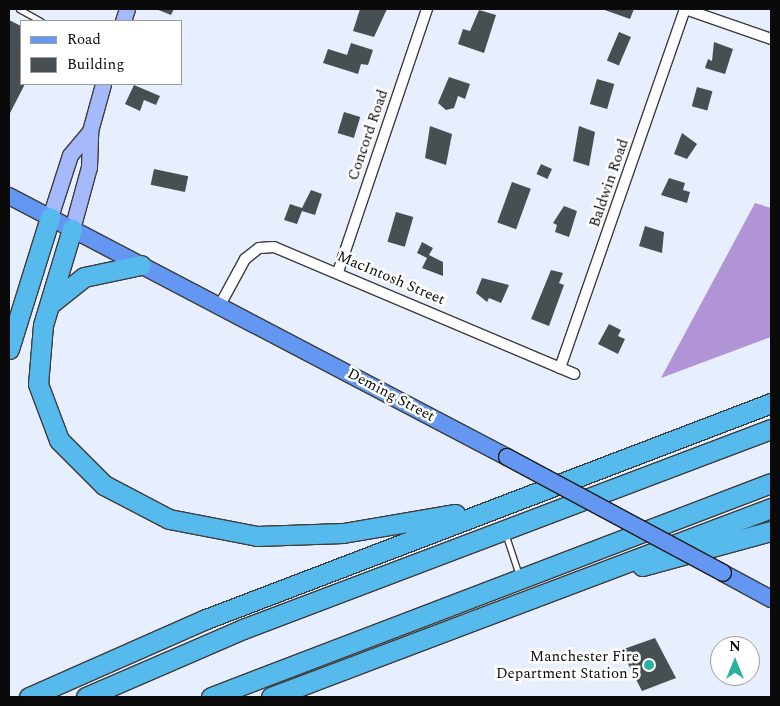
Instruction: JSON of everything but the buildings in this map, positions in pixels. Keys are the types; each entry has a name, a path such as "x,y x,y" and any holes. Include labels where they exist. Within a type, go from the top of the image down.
{"highway":[{"path":"9,349 50,218"},
{"path":"72,229 48,307 37,372 52,427 90,474 152,512 220,532 299,536 364,531 503,506"},
{"path":"48,307 84,277 141,265"},
{"path":"29,697 206,619 771,403"},
{"path":"86,697 243,630 771,429"},
{"path":"211,697 771,483"},
{"path":"271,697 771,508"},
{"path":"589,577 686,557 771,531"}],"main road":[{"path":"72,229 92,156 90,131 103,85"},
{"path":"50,218 70,155 90,131"},
{"name":"Deming Street","path":"9,196 220,305 771,599"}],"street":[{"name":"Concord Road","path":"338,272 427,9"},
{"path":"685,9 771,39"},
{"name":"Baldwin Road","path":"560,368 685,9"},
{"name":"MacIntosh Street","path":"220,305 245,259 260,248 280,248 574,374"}],"lane":[{"path":"19,9 39,20"},
{"path":"504,530 520,578"}],"shaded area":[{"path":"755,203 771,208 771,337 661,378"}],"place":[{"name":"Manchester Fire Department Station 5","path":"649,665"}]}
